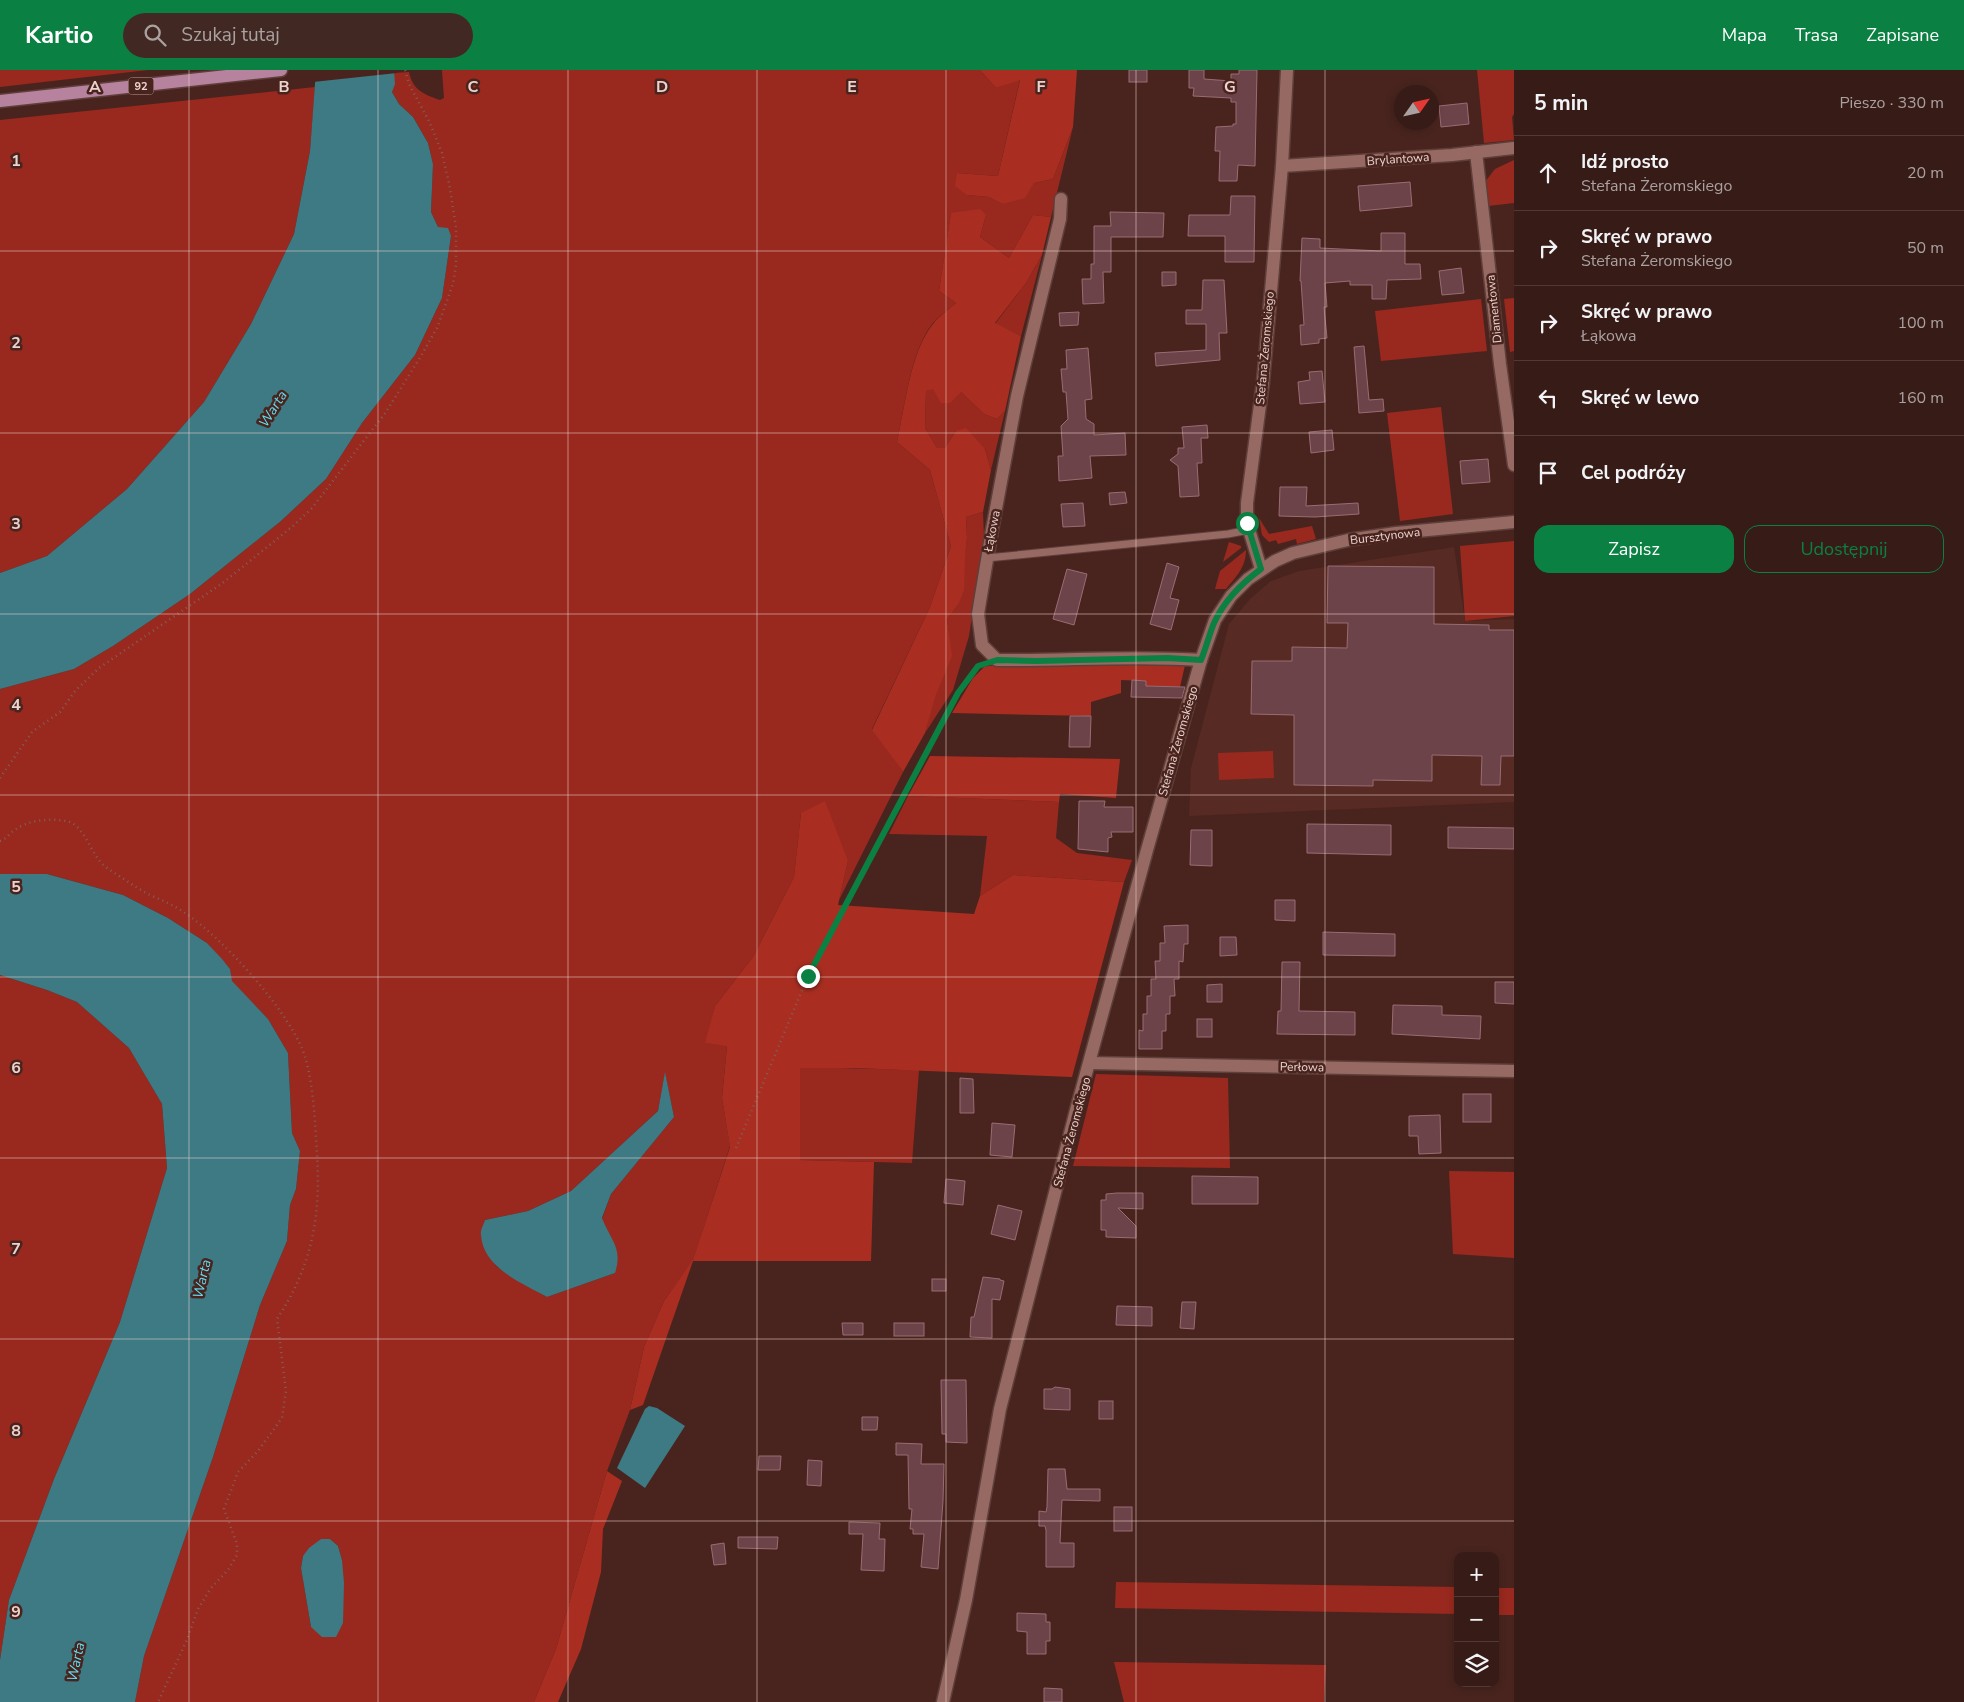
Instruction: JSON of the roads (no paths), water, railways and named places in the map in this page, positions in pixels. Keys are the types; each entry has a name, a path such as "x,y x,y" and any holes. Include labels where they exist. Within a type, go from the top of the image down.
{"main road":[{"name":"92","path":"0,101 282,70"}],"street":[{"name":"Stefana Żeromskiego","path":"943,1702 966,1600 1000,1409 1090,1063 1201,660 1215,620 1223,606 1240,587 1261,569 1249,530 1247,503 1263,382 1282,166 1287,70"},
{"name":"Brylantowa","path":"1282,166 1514,148"},
{"name":"Diamentowa","path":"1476,152 1500,364 1514,465"},
{"name":"Łąkowa","path":"1061,199 1060,219 1017,396 987,558 978,614 982,645 997,660 1167,658 1201,660"},
{"name":"Bursztynowa","path":"1261,569 1293,553 1348,540 1396,533 1514,522"},
{"name":"Perłowa","path":"1090,1063 1514,1071"}],"lane":[{"path":"987,558 1221,535 1249,530"}],"water":[{"name":"Warta","path":"316,70 394,70 395,84 392,92 399,104 413,117 428,143 433,164 431,212 438,227 448,228 451,236 442,298 415,355 362,423 326,479 281,521 190,594 113,646 74,669 0,689 0,573 47,556 127,489 204,402 251,324 294,234 310,151"},
{"name":"Warta","path":"0,874 47,874 123,895 168,918 207,943 222,959 230,969 232,981 268,1019 288,1053 292,1133 300,1151 296,1189 290,1205 287,1241 260,1305 213,1457 144,1656 135,1702 0,1702 0,1660 9,1600 54,1479 120,1322 167,1168 162,1104 129,1048 77,1002 0,975"},
{"path":"665,1072 674,1117 611,1194 602,1218 617,1251 618,1257 615,1273 547,1297 505,1273 489,1257 483,1247 481,1233 485,1220 528,1211 571,1191 658,1111"},
{"path":"649,1406 657,1408 685,1426 645,1488 617,1468 645,1409"},
{"path":"321,1539 330,1539 338,1546 342,1560 344,1583 343,1623 336,1637 322,1637 311,1627 301,1568 303,1556 309,1548"}]}
